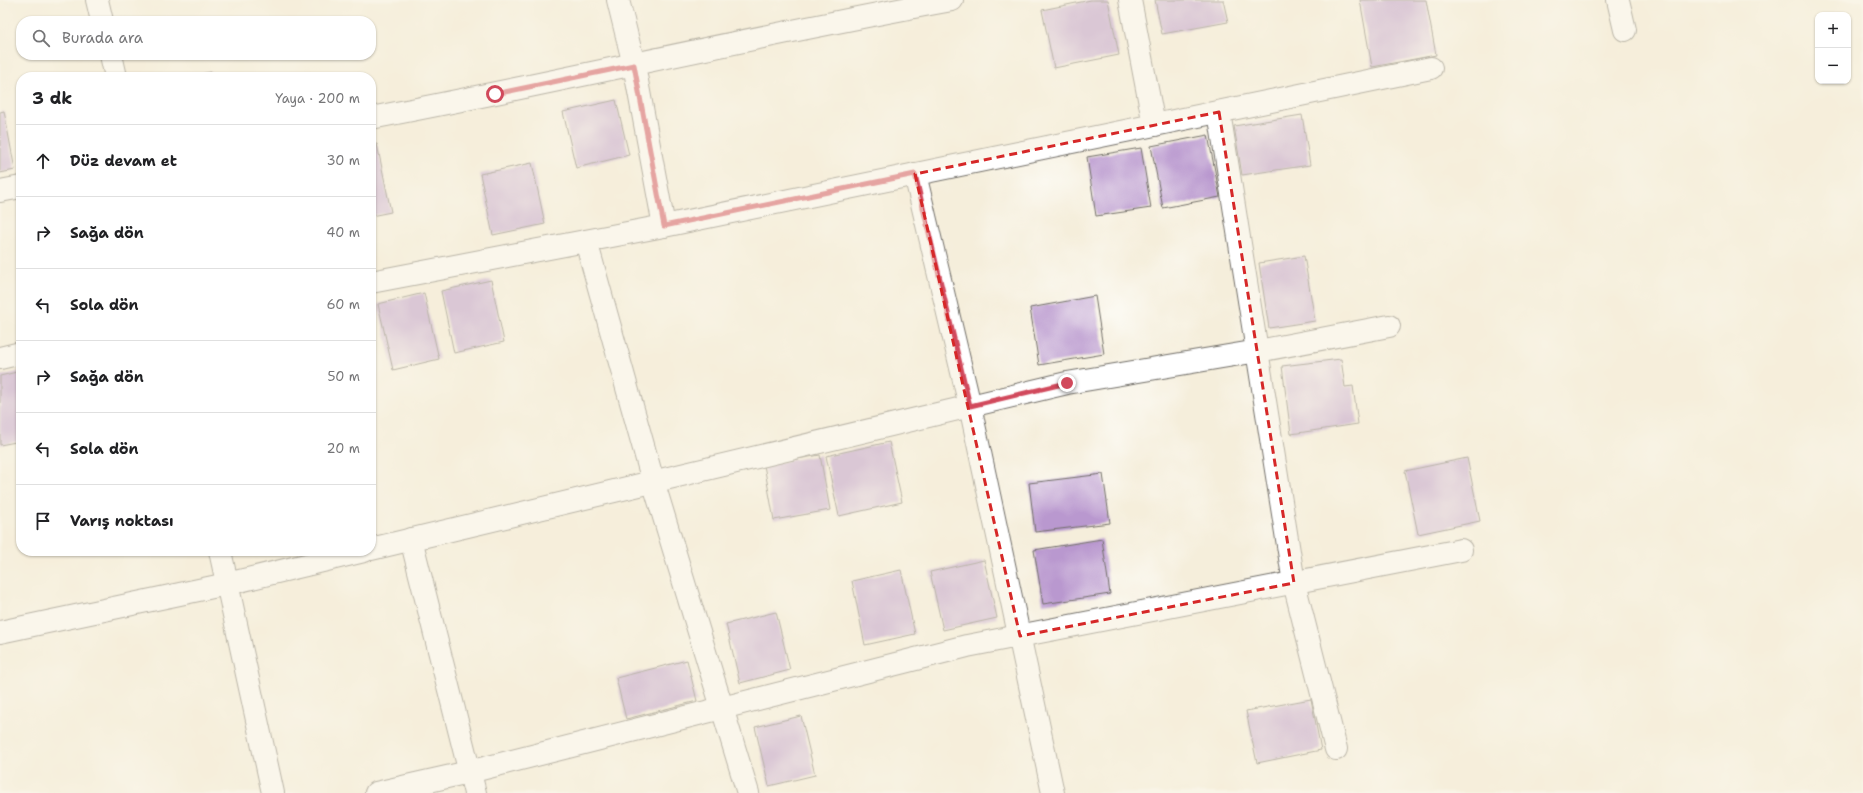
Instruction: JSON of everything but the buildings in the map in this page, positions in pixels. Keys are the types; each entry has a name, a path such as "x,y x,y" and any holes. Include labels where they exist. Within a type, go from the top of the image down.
{"street":[{"path":"97,0 101,16"},
{"path":"618,0 634,65 664,226"},
{"path":"376,117 871,15 952,0"},
{"path":"1130,0 1154,125"},
{"path":"1618,0 1625,30"},
{"path":"112,60 115,72"},
{"path":"376,281 664,226 1431,68"},
{"path":"1219,112 1294,584 1336,749"},
{"path":"915,174 970,406 1053,793"},
{"path":"0,191 16,188"},
{"path":"586,241 653,481 748,793"},
{"path":"376,548 1067,383 1258,351 1389,326"},
{"path":"0,358 16,354"},
{"path":"411,539 475,793"},
{"path":"376,793 469,772 967,646 1294,584 1461,550"},
{"path":"221,556 273,793"},
{"path":"0,632 227,584 343,556"}],"highlighted area":[{"path":"1219,112 1294,583 1020,636 915,174"}],"route":[{"path":"495,94 634,65 664,226 915,174 970,406 1067,383"}]}
